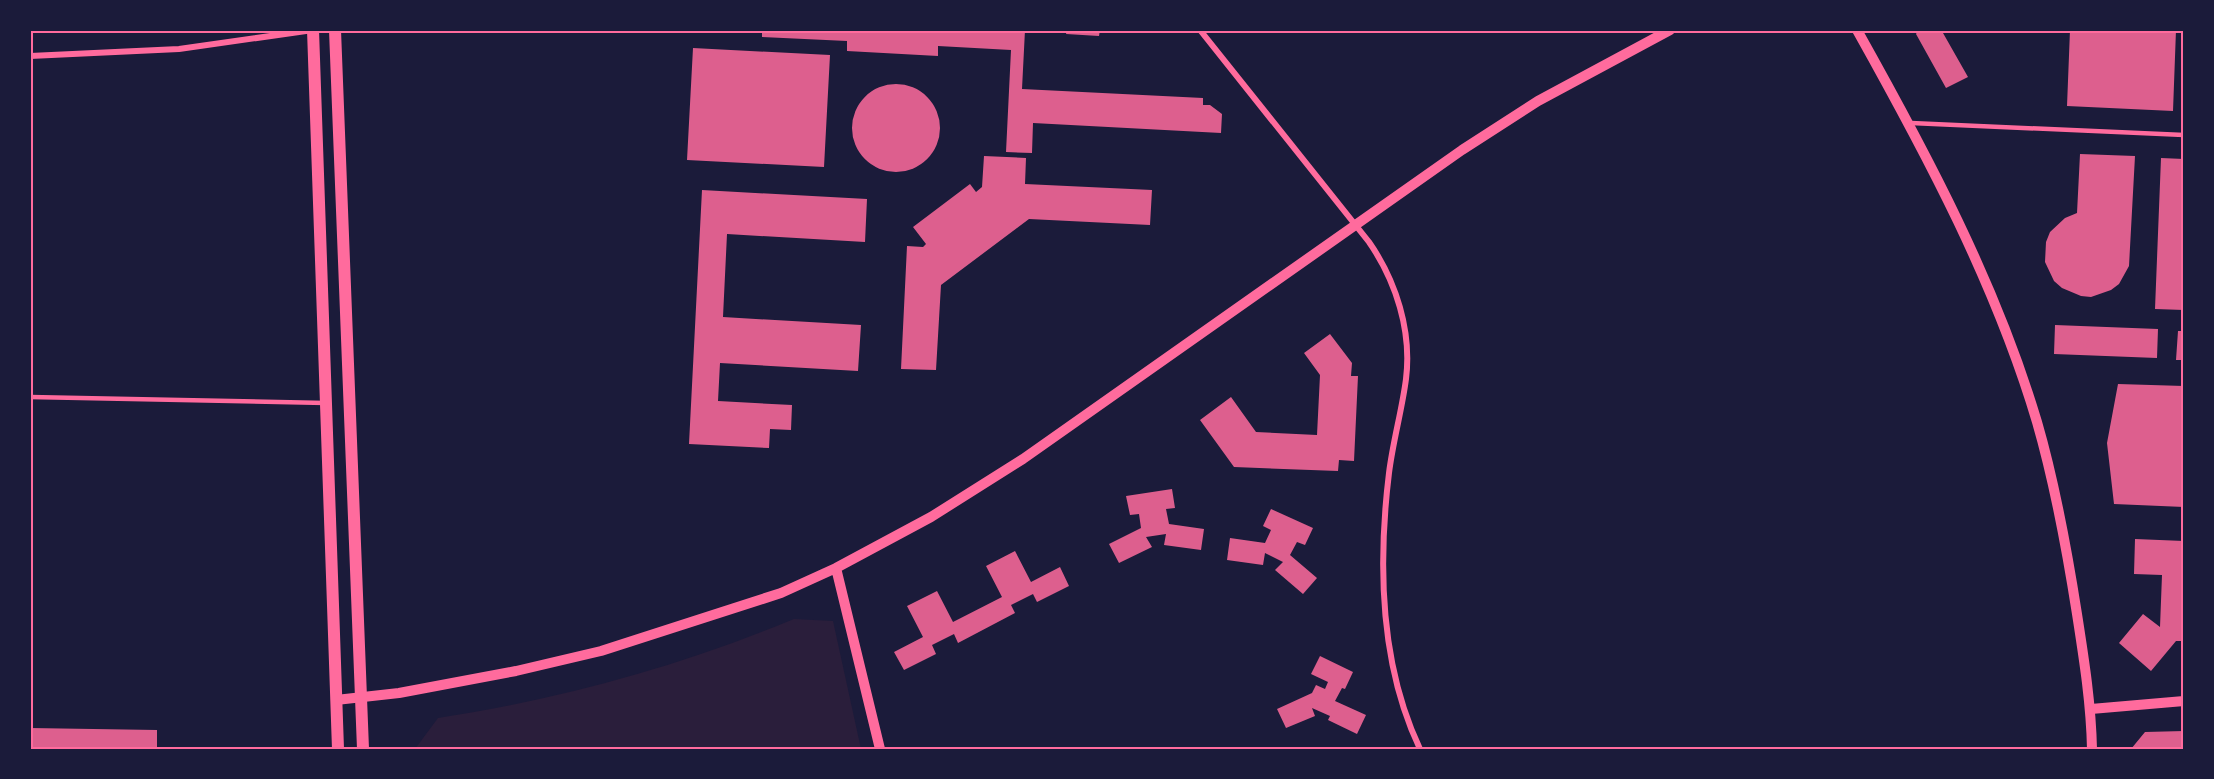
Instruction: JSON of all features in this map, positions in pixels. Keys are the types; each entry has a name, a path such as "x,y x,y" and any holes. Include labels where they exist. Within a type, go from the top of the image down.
{"main road":[{"path":"313,30 338,749"},
{"path":"335,30 363,749"}],"street":[{"path":"30,56 179,49 313,30"},
{"path":"1200,30 1357,226 1385,268 1398,297 1407,337 1406,378 1388,481 1384,524 1384,577 1387,632 1398,687 1420,749"},
{"path":"336,700 361,698 516,671 601,651 782,593 836,568 931,517 1014,465 1462,150 1538,101 1670,30"},
{"path":"1857,30 1909,123 1987,284 2037,422 2068,556 2091,709 2092,749"},
{"path":"836,568 880,749"},
{"path":"2091,709 2184,700"}],"lane":[{"path":"1909,123 2184,135"},
{"path":"30,397 326,403"}],"shaded area":[{"path":"794,619 833,621 861,749 415,749 438,718 529,701 619,679 707,652"}],"building":[{"path":"762,30 1025,30 1022,89 1203,98 1203,105 1210,105 1222,114 1221,133 1033,123 1032,153 1006,152 1011,50 938,46 938,56 847,51 847,41 762,37"},
{"path":"1067,30 1100,30 1099,36 1066,34"},
{"path":"1918,30 1945,30 1943,33 1968,77 1946,88 1916,34"},
{"path":"2070,30 2176,30 2173,111 2067,106"},
{"path":"693,48 830,55 824,167 687,160"},
{"path":"896,84 913,88 927,97 936,111 940,128 936,145 927,159 913,168 896,172 879,168 865,159 856,145 852,128 856,111 865,97 879,88"},
{"path":"2080,154 2135,156 2129,266 2119,284 2111,290 2091,297 2081,296 2062,288 2054,281 2045,262 2046,242 2050,232 2065,218 2077,213"},
{"path":"984,156 1026,158 1025,184 1152,190 1150,225 1029,219 941,285 936,370 901,369 907,246 923,247 926,244 913,227 970,184 976,192 982,187"},
{"path":"2161,158 2184,159 2184,310 2155,309"},
{"path":"702,190 867,199 865,242 727,234 723,317 861,325 858,371 720,363 718,401 792,405 791,430 770,429 769,448 689,444"},
{"path":"2055,325 2158,329 2157,358 2054,354"},
{"path":"2178,331 2184,331 2184,360 2176,360"},
{"path":"1330,334 1352,363 1351,376 1358,376 1354,461 1339,460 1338,471 1234,467 1200,420 1231,397 1256,432 1317,435 1320,375 1304,353"},
{"path":"2118,384 2184,386 2184,507 2114,504 2107,443"},
{"path":"1172,489 1175,508 1166,509 1169,524 1204,529 1201,550 1164,545 1166,534 1146,537 1152,547 1119,563 1109,544 1141,528 1139,514 1130,515 1126,496"},
{"path":"1271,509 1313,528 1305,545 1297,542 1290,555 1317,578 1303,594 1275,570 1283,562 1265,553 1263,565 1227,560 1230,538 1265,543 1271,530 1263,526"},
{"path":"2135,539 2184,541 2184,641 2176,641 2151,671 2119,643 2143,614 2160,627 2162,575 2134,574"},
{"path":"1015,551 1031,582 1060,567 1069,586 1037,602 1033,594 1011,605 1015,613 958,643 954,634 932,645 936,654 904,670 894,652 923,637 907,606 937,591 953,622 1002,597 986,566"},
{"path":"1320,656 1353,672 1345,689 1342,688 1335,701 1366,715 1357,734 1328,720 1330,716 1312,708 1315,716 1286,728 1277,709 1312,693 1316,685 1325,689 1328,682 1311,674"},
{"path":"30,728 157,730 157,749 30,749"},
{"path":"2184,731 2184,749 2131,749 2145,732"}]}
